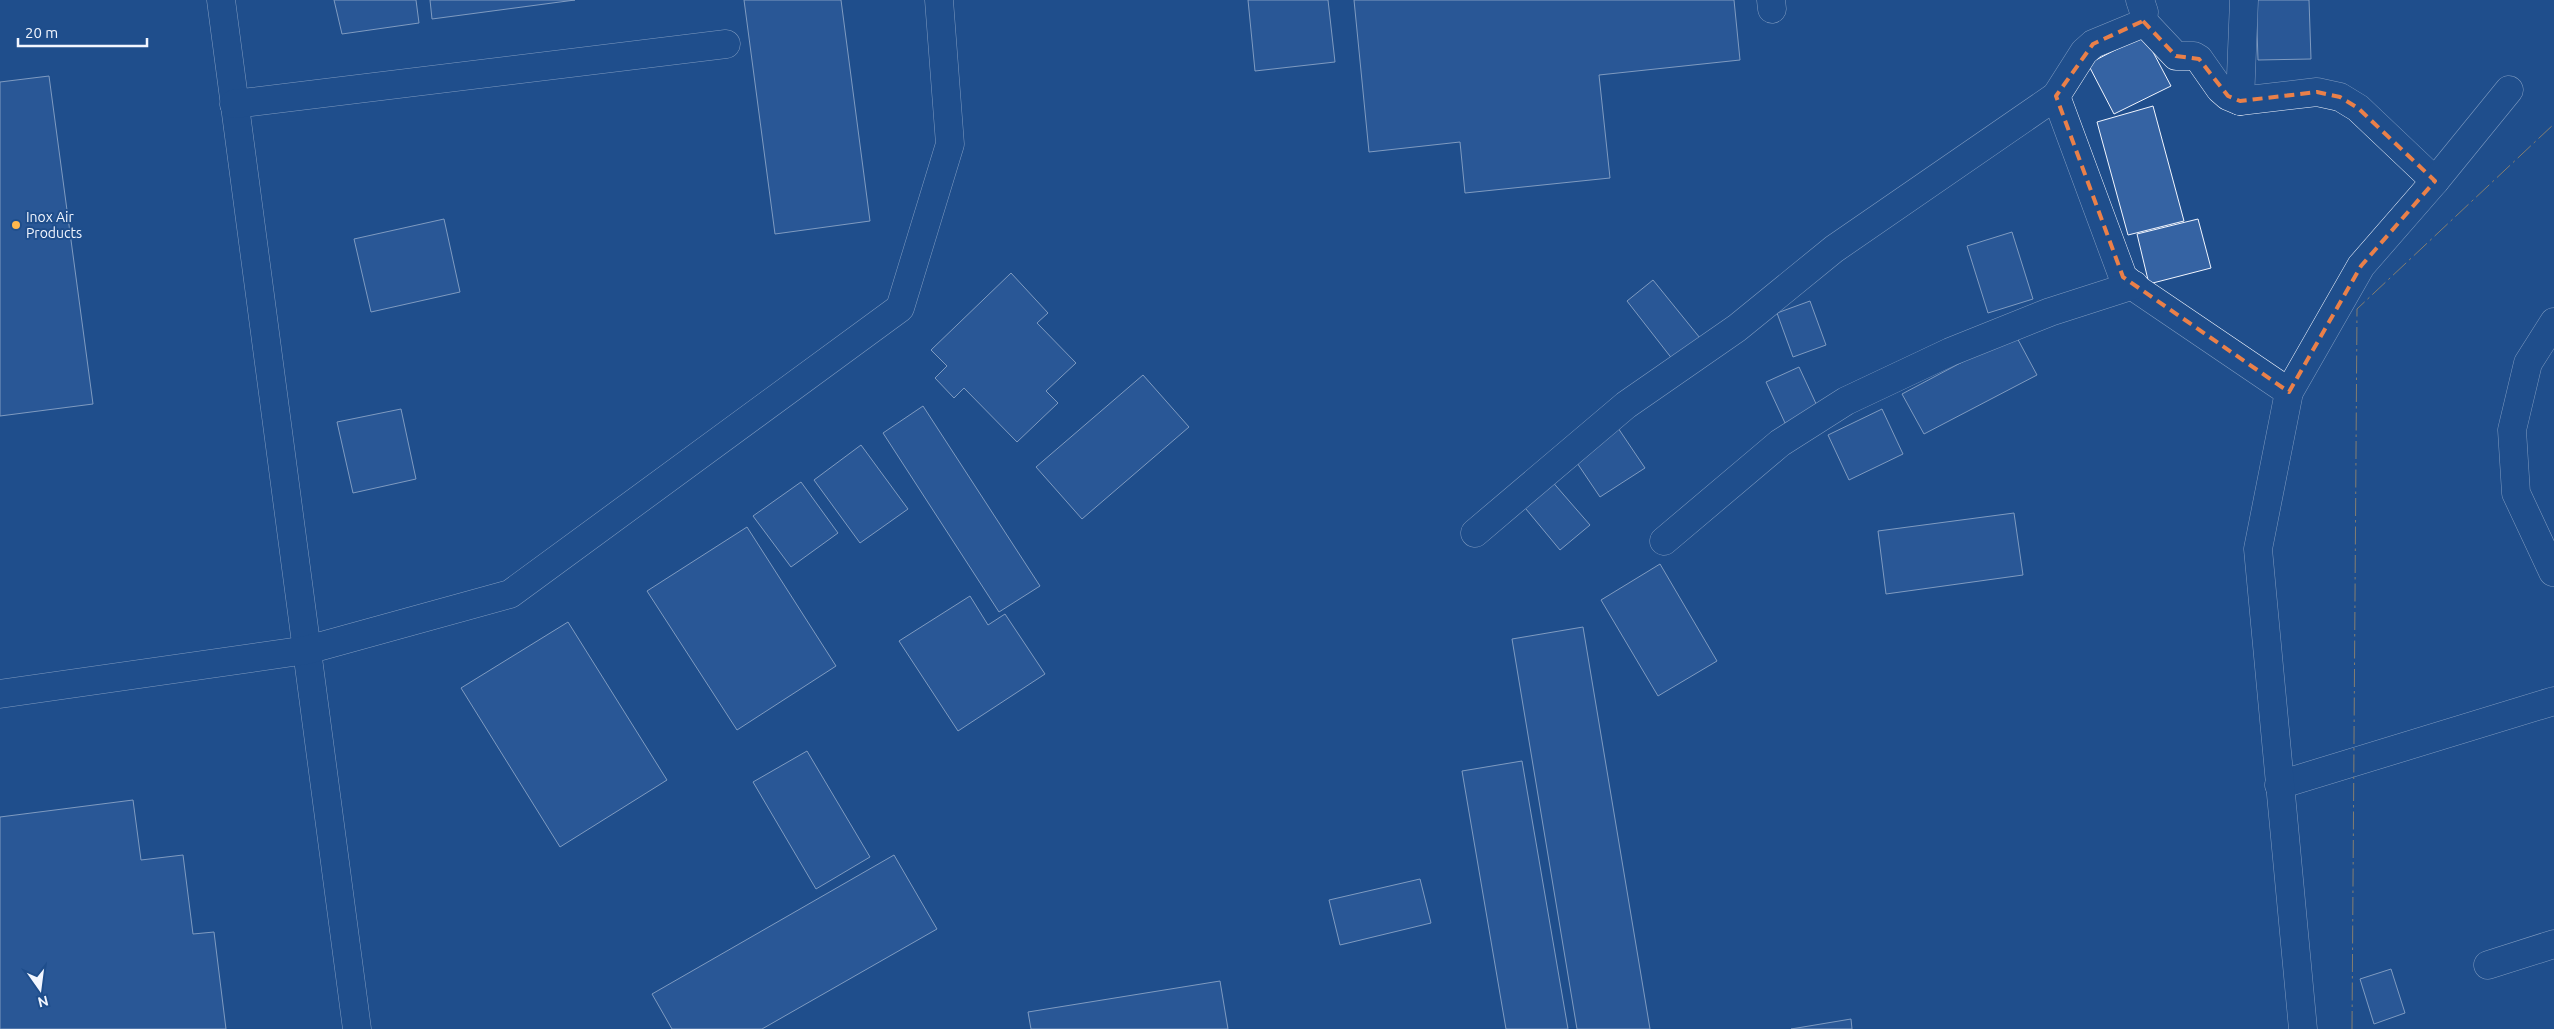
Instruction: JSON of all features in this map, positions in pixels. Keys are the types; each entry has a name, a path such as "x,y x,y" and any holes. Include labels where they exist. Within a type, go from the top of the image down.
{"street":[{"path":"221,0 356,1029"},
{"path":"0,694 307,650 510,594 900,308 950,144 939,0"},
{"path":"2240,101 2244,0"},
{"path":"2141,11 2171,52 2176,56 2194,56 2199,59 2220,89 2228,96 2240,101 2317,92 2340,97 2358,108 2435,181"},
{"path":"1475,533 1626,405 1737,328 1834,249 2056,96 2084,52 2093,44 2139,25 2141,11"},
{"path":"234,104 726,44"},
{"path":"2303,1029 2258,549 2288,392 2361,266 2435,181 2509,90"},
{"path":"2056,96 2123,277 2288,392"},
{"path":"1664,541 1780,443 1846,401 1950,352 2050,312 2134,285"},
{"path":"2553,572 2516,493 2512,430 2528,363 2554,322"},
{"path":"2279,786 2554,701"},
{"path":"2488,965 2554,944"}],"highlighted area":[{"path":"2143,21 2176,56 2199,59 2228,96 2240,101 2317,92 2340,97 2358,108 2435,181 2361,266 2289,392 2123,277 2056,96 2093,44"}],"building":[{"path":"334,0 416,0 419,23 342,34"},
{"path":"430,0 575,0 432,19"},
{"path":"744,0 841,0 870,221 775,234"},
{"path":"1248,0 1328,0 1335,62 1255,71"},
{"path":"1354,0 1734,0 1740,60 1599,75 1610,178 1465,193 1460,142 1369,152"},
{"path":"2256,0 2309,0 2311,59 2258,60"},
{"path":"2144,35 2171,86 2114,114 2088,64"},
{"path":"49,76 93,404 0,416 0,82"},
{"path":"2153,106 2184,221 2128,235 2097,122"},
{"path":"444,219 460,292 371,312 354,239"},
{"path":"2198,219 2211,268 2149,284 2137,234"},
{"path":"2012,232 2033,299 1988,313 1967,246"},
{"path":"1011,273 1048,313 1037,323 1076,363 1046,391 1058,403 1017,442 964,388 954,398 935,378 947,366 931,350"},
{"path":"1653,280 1700,338 1673,360 1627,301"},
{"path":"1810,301 1826,345 1793,357 1777,313"},
{"path":"2015,334 2037,375 1924,434 1902,394"},
{"path":"1799,367 1818,408 1785,423 1766,382"},
{"path":"1143,375 1189,427 1082,519 1036,467"},
{"path":"923,406 1040,586 999,612 883,433"},
{"path":"401,409 416,479 353,493 337,422"},
{"path":"1882,409 1903,454 1849,480 1828,435"},
{"path":"1616,425 1645,468 1600,497 1571,454"},
{"path":"861,445 908,509 860,543 814,480"},
{"path":"1550,479 1590,525 1560,550 1521,503"},
{"path":"801,482 838,533 791,567 753,516"},
{"path":"2014,513 2023,575 1886,594 1878,531"},
{"path":"747,527 836,666 737,730 647,591"},
{"path":"1660,564 1717,661 1658,696 1601,600"},
{"path":"970,596 988,625 1005,614 1045,674 958,731 899,641"},
{"path":"568,622 667,780 560,847 461,688"},
{"path":"1583,627 1650,1029 1577,1029 1512,639"},
{"path":"807,751 870,857 816,889 753,782"},
{"path":"1522,761 1568,1029 1506,1029 1462,771"},
{"path":"133,800 141,860 183,855 193,934 214,932 226,1029 0,1029 0,817"},
{"path":"894,855 937,929 762,1029 672,1029 652,994"},
{"path":"1420,879 1431,923 1340,945 1329,900"},
{"path":"2391,969 2405,1013 2374,1024 2360,979"},
{"path":"1220,981 1228,1029 1031,1029 1028,1012"},
{"path":"1851,1019 1852,1029 1791,1029"}],"power":[{"path":"2352,1029 2357,309 2554,124"}],"place":[{"name":"Inox Air Products","path":"16,225"}]}
